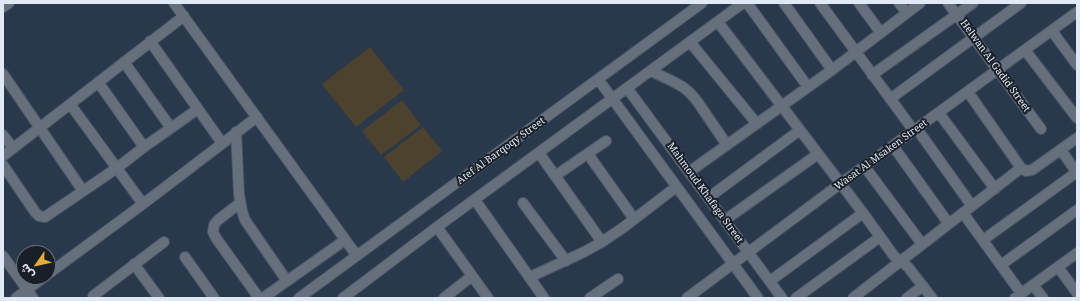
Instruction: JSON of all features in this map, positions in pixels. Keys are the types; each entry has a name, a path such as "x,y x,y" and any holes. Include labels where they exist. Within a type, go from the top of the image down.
{"street":[{"path":"3,7 9,3"},
{"path":"174,3 357,256"},
{"name":"Atef Al Barqoqy Street","path":"299,298 702,3"},
{"path":"343,298 437,227 743,3"},
{"path":"747,3 808,87"},
{"path":"784,3 832,70"},
{"path":"820,3 872,75 916,130 972,206"},
{"path":"859,3 881,33"},
{"path":"899,3 907,13"},
{"path":"689,172 782,107 920,3"},
{"name":"Helwan Al Gadid Street","path":"948,3 1042,129"},
{"path":"872,75 972,3"},
{"path":"890,99 1021,3"},
{"path":"1074,3 1077,8"},
{"name":"Wasat Al Msaken Street","path":"687,298 840,184 1077,12"},
{"path":"3,156 184,16"},
{"path":"718,22 894,256 908,267 932,298"},
{"path":"1052,31 1077,65"},
{"path":"150,41 222,144"},
{"path":"690,42 757,124"},
{"path":"1025,50 1077,118"},
{"path":"124,62 171,128"},
{"path":"651,71 683,87 690,93 727,145"},
{"path":"3,74 83,191"},
{"name":"Mahmoud Khafaga Street","path":"598,80 758,298"},
{"path":"98,82 144,147"},
{"name":"Mahmoud Khafaga Street","path":"627,88 782,298"},
{"path":"968,92 1021,168 1026,171 1032,170 1077,138"},
{"path":"70,104 143,204"},
{"path":"3,165 35,212 39,216 45,217 117,168 198,109"},
{"path":"939,113 994,189"},
{"path":"56,268 143,204 256,117"},
{"path":"708,198 800,130"},
{"path":"236,132 239,194 245,220 287,281"},
{"path":"3,135 13,148"},
{"path":"555,176 606,141"},
{"path":"893,146 949,224"},
{"path":"983,240 1077,172 1060,150"},
{"path":"539,153 602,242"},
{"path":"588,154 634,219"},
{"path":"725,220 818,154"},
{"path":"865,167 922,244"},
{"path":"853,298 1021,168"},
{"path":"530,277 566,261 602,242 676,187"},
{"path":"475,200 544,298"},
{"path":"240,203 218,220 214,225 213,232 259,298"},
{"path":"523,204 566,261"},
{"path":"1001,265 1077,210"},
{"path":"770,281 863,213"},
{"path":"963,213 1001,265 1018,296 1077,253"},
{"path":"437,227 488,298"},
{"path":"796,298 880,237"},
{"path":"263,298 346,240"},
{"path":"93,296 164,242"},
{"path":"3,256 30,294"},
{"path":"185,257 214,298"},
{"path":"134,264 159,298"},
{"path":"1058,267 1077,293"},
{"path":"444,298 472,276"},
{"path":"590,298 618,279"},
{"path":"16,298 30,294 37,285"},
{"path":"1033,285 1043,298"},
{"path":"907,298 923,286"}],"shaded area":[{"path":"370,47 404,90 356,127 322,84"},
{"path":"402,100 421,125 381,155 362,131"},
{"path":"423,127 442,151 403,182 384,157"}]}
